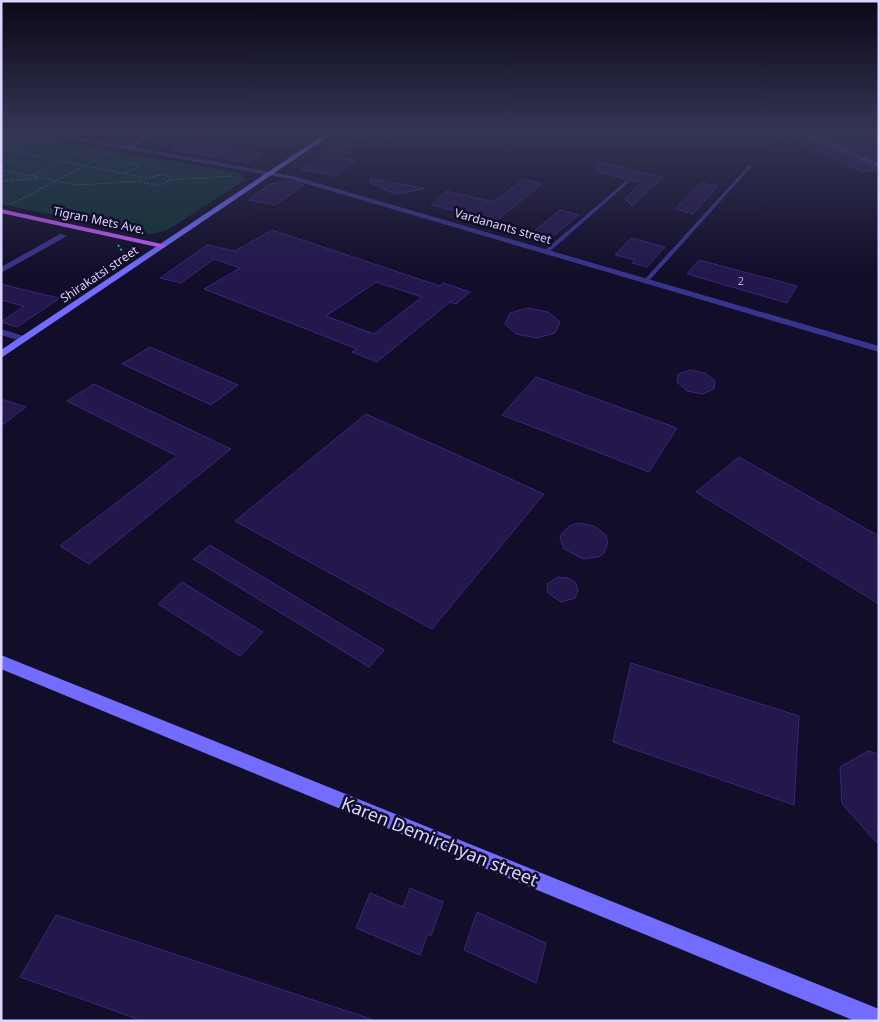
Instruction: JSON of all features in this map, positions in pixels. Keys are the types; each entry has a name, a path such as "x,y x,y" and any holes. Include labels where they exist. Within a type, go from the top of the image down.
{"main road":[{"name":"Shirakatsi street","path":"1,355 261,178"},
{"name":"Tigran Mets Ave.","path":"1,211 162,246"},
{"name":"Karen Demirchyan street","path":"1,662 879,1020"}],"street":[{"name":"Vardanants street","path":"293,178 879,349"},
{"path":"1,271 63,236"},
{"path":"1,332 24,339"}],"lane":[{"path":"646,280 739,178"},
{"path":"546,252 627,182"}],"path":[{"path":"1,181 41,178 77,185 144,181 147,178"},
{"path":"12,204 62,178"},
{"path":"144,181 149,185 158,186 171,180 208,178"},
{"path":"115,242 124,254 120,262"}],"green space":[{"path":"1,178 244,178 245,180 166,231 151,234 1,204"}],"building":[{"path":"619,178 662,178 632,206 625,199 641,183"},
{"path":"371,179 424,189 395,194 370,183"},
{"path":"524,179 542,184 496,221 431,205 446,191 494,202"},
{"path":"290,181 304,185 276,205 249,200 270,184"},
{"path":"701,183 718,186 693,214 675,209"},
{"path":"560,210 579,215 552,237 533,232"},
{"path":"272,230 440,286 443,283 470,292 456,304 450,302 377,362 352,352 357,349 204,289 240,268 214,259 181,283 160,278 207,245 235,251","holes":["376,282 422,297 374,334 326,316"]},
{"path":"631,238 665,247 647,267 632,263 635,260 615,255"},
{"path":"699,260 797,286 787,303 687,274"},
{"path":"1,284 60,298 17,327 1,322 24,306 1,300"},
{"path":"528,308 548,312 560,322 555,333 537,338 516,334 505,324 510,313"},
{"path":"150,347 238,385 211,405 122,364"},
{"path":"690,370 705,373 715,381 714,389 702,394 687,391 677,382 678,374"},
{"path":"536,377 677,428 649,472 502,415"},
{"path":"94,384 231,449 89,564 60,546 177,456 67,401"},
{"path":"1,399 26,407 1,426"},
{"path":"366,414 544,494 432,629 235,521"},
{"path":"739,457 879,536 879,604 696,492"},
{"path":"578,523 594,526 606,535 608,542 604,553 599,557 583,559 564,549 560,538 562,533 571,525"},
{"path":"210,545 384,650 369,667 193,559"},
{"path":"558,577 568,578 576,583 578,591 575,598 561,602 548,593 547,584"},
{"path":"182,582 263,632 240,656 158,604"},
{"path":"631,663 799,716 794,805 613,742"},
{"path":"868,751 879,754 879,845 842,804 840,767"},
{"path":"410,888 443,902 431,936 428,934 420,955 356,928 370,893 403,907"},
{"path":"477,912 546,943 536,983 464,950"},
{"path":"56,915 371,1019 371,1021 143,1021 20,977"}]}
